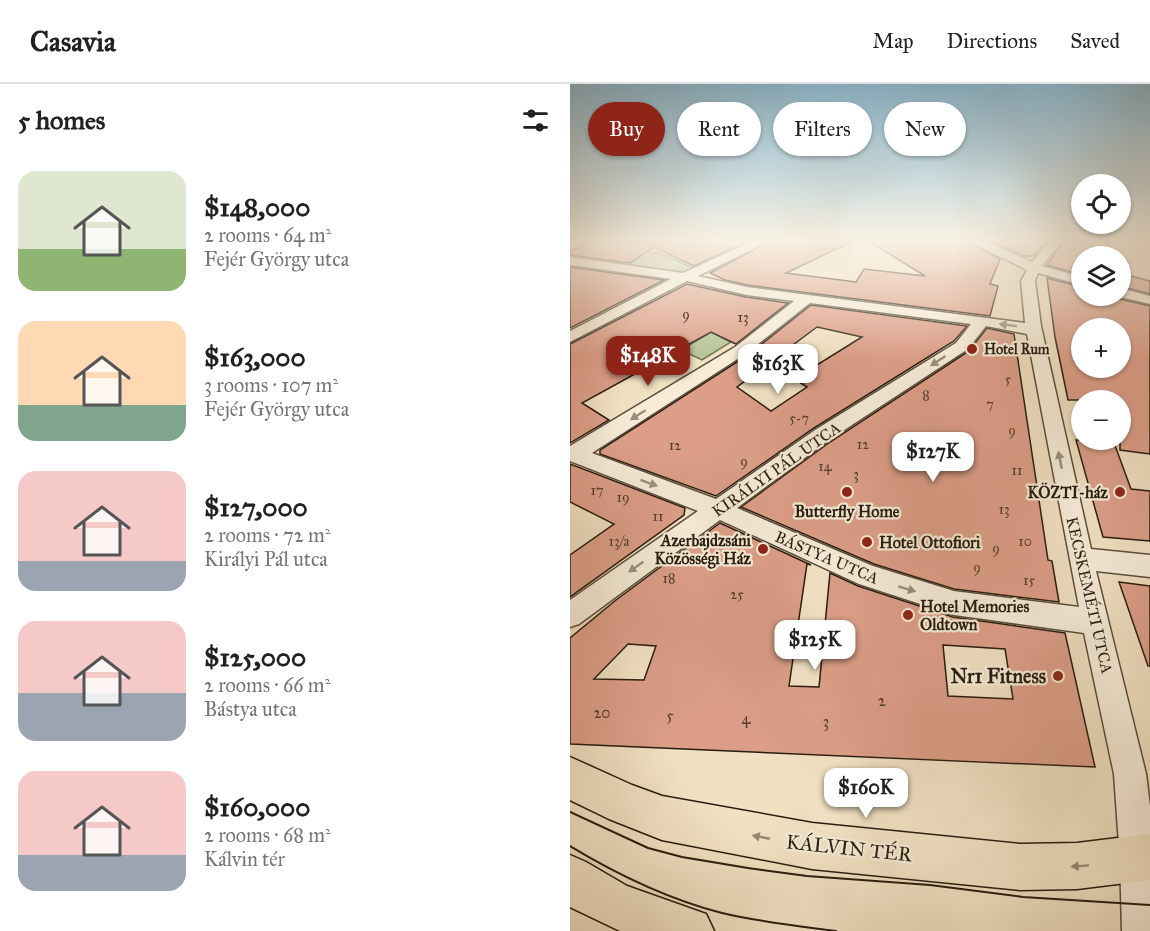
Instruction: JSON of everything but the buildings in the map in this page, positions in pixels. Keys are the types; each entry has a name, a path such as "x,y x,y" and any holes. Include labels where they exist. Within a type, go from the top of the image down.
{"main road":[{"name":"KÁLVIN TÉR","path":"570,778 624,804 662,818 812,846 1020,867 1077,866 1144,858"},
{"path":"570,878 580,886 621,907 689,931"}],"street":[{"path":"570,337 680,280"},
{"path":"696,280 747,291 1014,326 1034,331"},
{"name":"KECSKEMÉTI UTCA","path":"1029,280 1034,331 1081,559 1130,774 1144,858"},
{"path":"1131,295 1150,300"},
{"path":"572,454 741,350 806,299"},
{"name":"KIRÁLYI PÁL UTCA","path":"570,615 822,435 962,346 981,322"},
{"name":"BÁSTYA UTCA","path":"572,454 718,509 868,576 954,603 1095,622"},
{"path":"1081,559 1150,566"},
{"path":"1141,931 1144,858"}],"green space":[{"path":"711,332 731,342 702,360 681,350"}],"tram line":[{"path":"570,812 648,848 682,857 748,868 807,876 930,885 1023,897 1150,905"},
{"path":"570,846 606,867 682,901 750,919 836,931"}],"place":[{"name":"Hotel Rum","path":"972,349"},
{"name":"Butterfly Home","path":"847,492"},
{"name":"KÖZTI-ház","path":"1120,492"},
{"name":"Hotel Ottofiori","path":"867,542"},
{"name":"Azerbajdzsáni Közösségi Ház","path":"763,549"},
{"name":"Hotel Memories Oldtown","path":"908,615"},
{"name":"Nr1 Fitness","path":"1058,676"}]}
